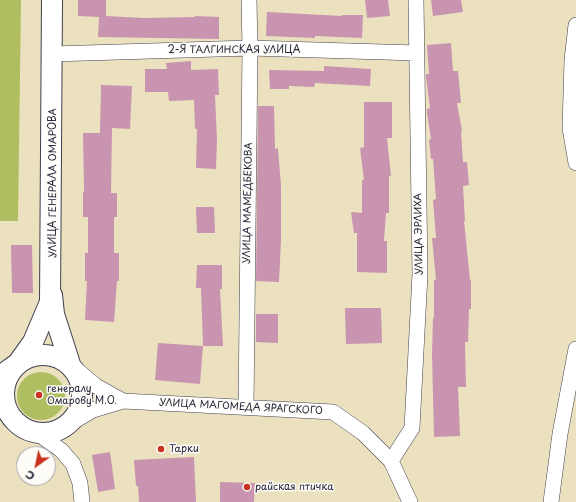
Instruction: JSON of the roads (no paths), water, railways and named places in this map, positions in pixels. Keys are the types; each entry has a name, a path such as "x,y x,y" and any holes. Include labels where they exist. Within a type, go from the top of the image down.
{"main road":[{"name":"УЛИЦА ГЕНЕРАЛА ОМАРОВА","path":"53,0 52,303 70,364"},
{"name":"УЛИЦА ГЕНЕРАЛА ОМАРОВА","path":"18,364 33,342 50,302 53,54"},
{"path":"0,376 18,364 32,356 43,355 58,358 70,364 81,383 83,396 79,412 69,424 58,431 47,434 29,431 9,422 3,396 5,382 12,369 18,364"}],"street":[{"name":"УЛИЦА МАМЕДБЕКОВА","path":"246,407 250,48 249,0"},
{"name":"УЛИЦА ЭРЛИХА","path":"391,461 412,428 420,274 416,0"},
{"path":"576,25 572,60 573,118 570,128 576,163"},
{"name":"2-Я ТАЛГИНСКАЯ УЛИЦА","path":"53,54 250,48 417,53"},
{"path":"551,502 560,434 576,349"},
{"path":"70,364 96,386 124,401"},
{"path":"69,424 93,410 124,401"},
{"name":"УЛИЦА МАГОМЕДА ЯРАГСКОГО","path":"124,401 333,412 363,434 391,461 410,502"},
{"path":"37,433 62,450 73,464 80,483 82,502"}],"place":[{"name":"генералу Омарову М.О.","path":"39,395"},
{"name":"Тарки","path":"161,449"},
{"name":"райская птичка","path":"247,487"}]}
